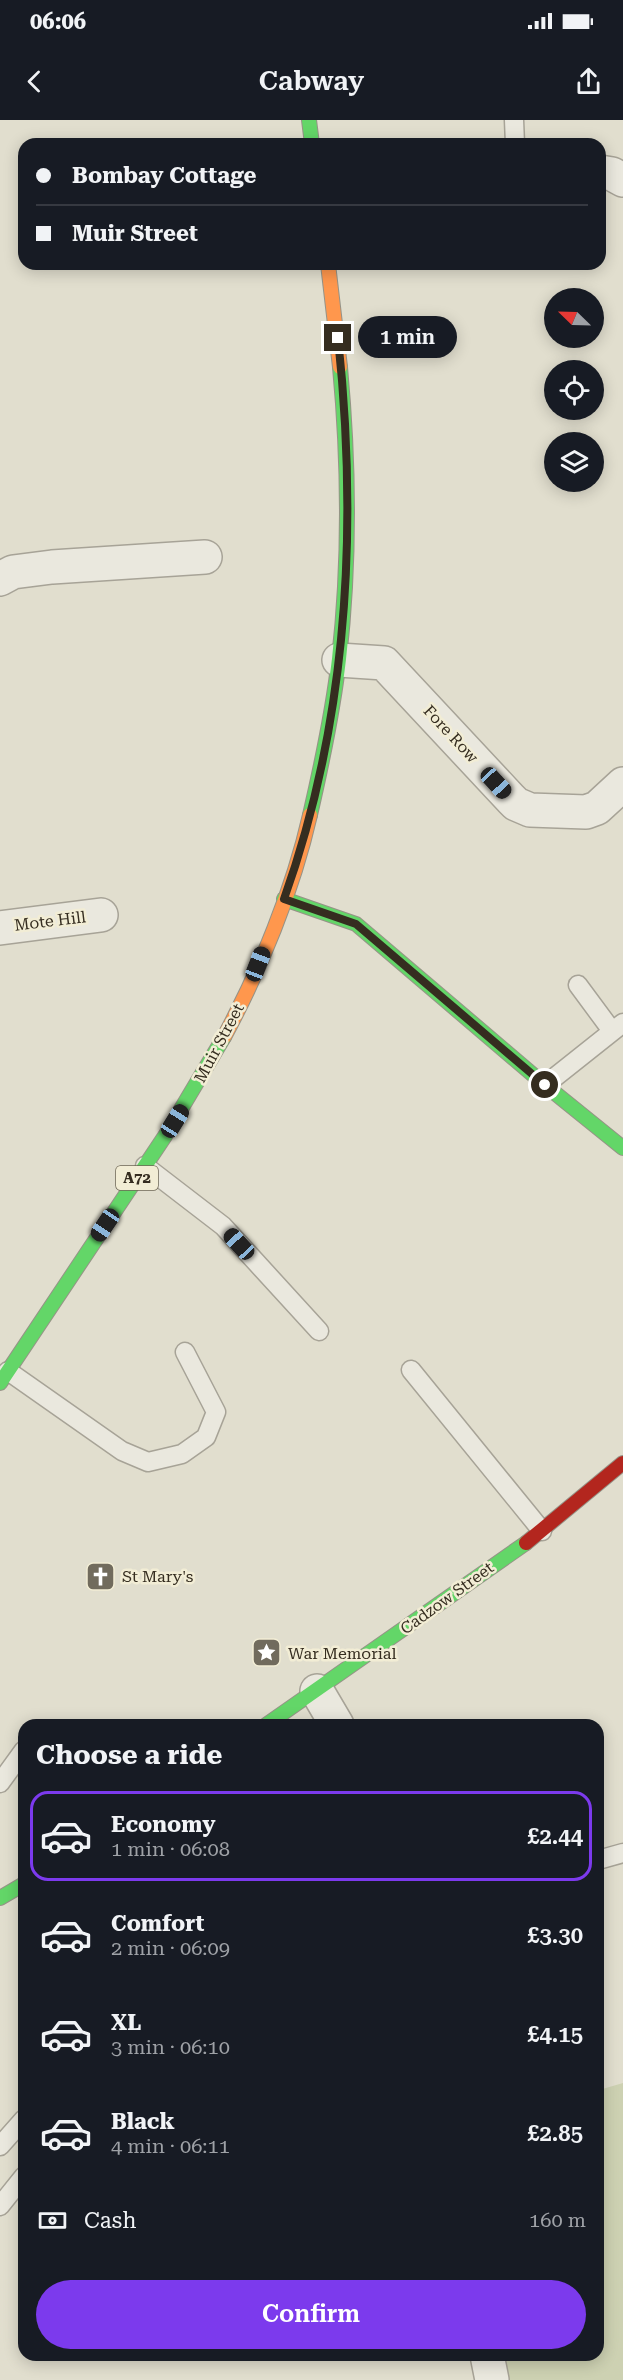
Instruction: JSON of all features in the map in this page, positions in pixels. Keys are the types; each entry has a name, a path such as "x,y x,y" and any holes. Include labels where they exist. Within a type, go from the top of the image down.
{"main road":[{"path":"309,120 311,138"},
{"name":"Muir Street","path":"4,1377 145,1166 206,1070 226,1034 258,964 300,853 312,809 332,710 339,660 345,576 345,445 339,347 328,270"},
{"path":"284,899 356,924 545,1085 623,1148"},
{"name":"Cadzow Street","path":"275,1719 542,1531 623,1463"},
{"path":"0,1898 18,1888"}],"street":[{"path":"606,173 623,180"},
{"path":"0,579 13,572 52,567 205,556"},
{"name":"Fore Row","path":"339,660 384,663 511,799 524,809 586,813 597,808 623,784"},
{"name":"Mote Hill","path":"0,928 101,915"},
{"path":"317,1691 333,1719"},
{"path":"488,2361 492,2380"}],"lane":[{"path":"514,120 515,138"},
{"path":"545,1085 618,1027 578,985"},
{"path":"145,1166 223,1226 319,1331"},
{"path":"4,1377 122,1451 148,1462 182,1454 206,1437 216,1412 185,1352"},
{"path":"411,1370 542,1531"},
{"path":"0,1783 18,1758"},
{"path":"604,1858 623,1853"},
{"path":"0,2146 18,2126"},
{"path":"0,2206 18,2183"}],"green space":[{"path":"623,2083 623,2380 506,2380 503,2361 604,2361 604,2089"}],"traffic: fast":[{"path":"309,120 311,138"},
{"path":"310,815 334,698 343,623 347,550 347,476 340,367"},
{"path":"284,899 356,924 545,1085 623,1148"},
{"path":"0,1383 165,1136 224,1037"},
{"path":"275,1719 526,1543"},
{"path":"0,1898 18,1888"}],"traffic: slow":[{"path":"329,270 340,367"},
{"path":"224,1037 263,957 285,901 310,815"}],"traffic: jam":[{"path":"526,1543 623,1463"}],"place":[{"name":"St Mary's","path":"101,1576"},
{"name":"War Memorial","path":"267,1653"}],"route":[{"path":"338,338 343,390 346,473 343,619 332,710 319,778 300,853 284,899 356,924 545,1085"}]}
